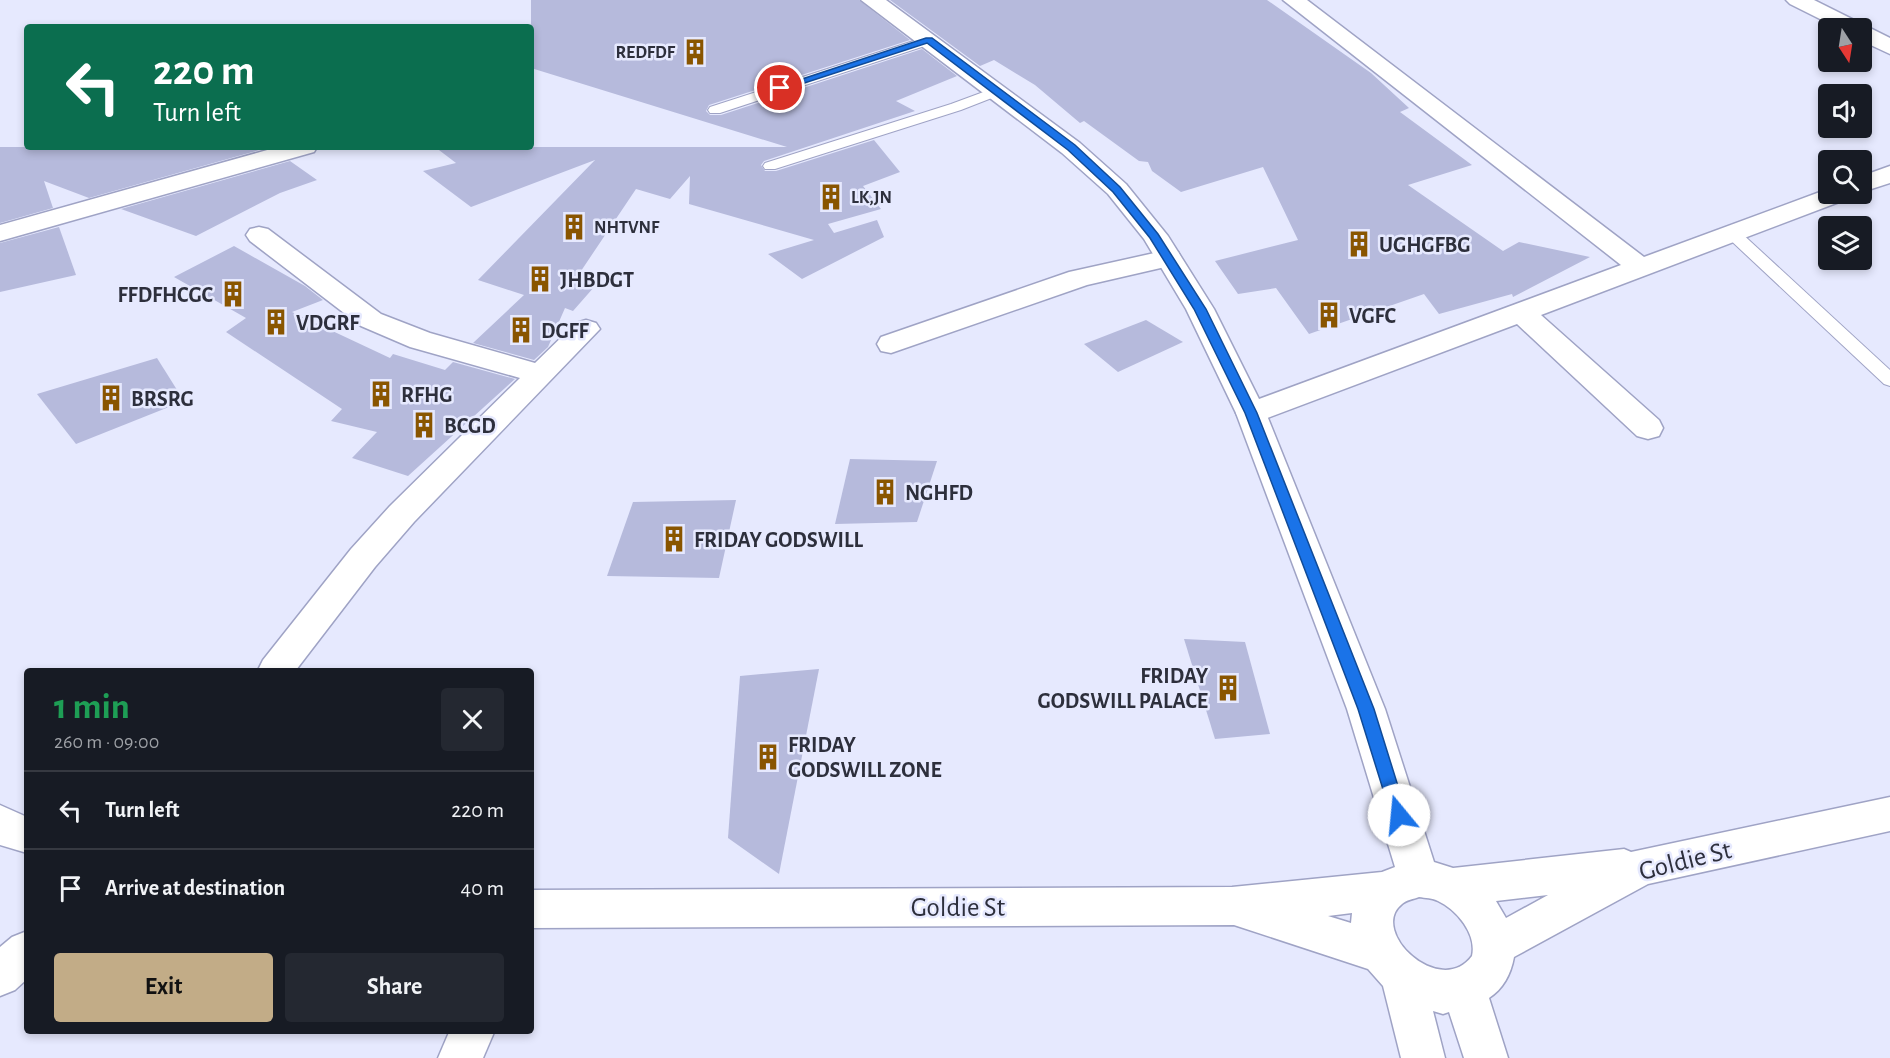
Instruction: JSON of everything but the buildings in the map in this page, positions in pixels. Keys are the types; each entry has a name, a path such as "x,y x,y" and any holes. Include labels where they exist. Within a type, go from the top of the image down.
{"street":[{"path":"872,0 929,40 1071,148 1117,189 1155,236 1200,309 1251,413 1366,709 1419,885"},
{"path":"1294,0 1641,268"},
{"path":"1797,0 1834,18"},
{"path":"1872,37 1890,47"},
{"path":"0,233 294,150"},
{"path":"1872,181 1890,174"},
{"path":"1251,413 1818,201"},
{"path":"259,235 371,320 420,340 541,374"},
{"path":"891,344 1079,278 1168,258"},
{"path":"1522,313 1648,428"},
{"path":"278,668 363,558 586,329"},
{"name":"Goldie St","path":"534,909 1232,906 1419,885 1641,867 1890,814"},
{"path":"0,823 12,832 24,834"},
{"name":"Goldie St","path":"1494,946 1641,867"},
{"path":"1232,906 1391,964 1422,987 1444,992 1464,989 1481,980 1492,965 1494,946 1489,923 1474,903 1419,885 1375,903 1371,918 1372,935 1391,964 1423,1058"},
{"path":"0,975 24,954"},
{"path":"1464,989 1486,1058"},
{"path":"460,1058 471,1034"}],"lane":[{"path":"715,110 929,40"},
{"path":"770,166 956,107 997,91"},
{"path":"1732,233 1890,380"}],"place":[{"name":"REDFDF","path":"695,52"},
{"name":"LK,JN","path":"831,197"},
{"name":"NHTVNF","path":"574,227"},
{"name":"UGHGFBG","path":"1359,244"},
{"name":"JHBDGT","path":"540,279"},
{"name":"FFDFHCGC","path":"233,294"},
{"name":"VGFC","path":"1329,315"},
{"name":"VDGRF","path":"276,322"},
{"name":"DGFF","path":"521,330"},
{"name":"RFHG","path":"381,394"},
{"name":"BRSRG","path":"111,398"},
{"name":"BCGD","path":"424,425"},
{"name":"NGHFD","path":"885,492"},
{"name":"FRIDAY GODSWILL","path":"674,539"},
{"name":"FRIDAY GODSWILL PALACE","path":"1228,688"},
{"name":"FRIDAY GODSWILL ZONE","path":"768,757"}],"route":[{"path":"780,88 929,40 1071,148 1117,189 1155,236 1200,309 1251,413 1366,709 1399,815"}]}
